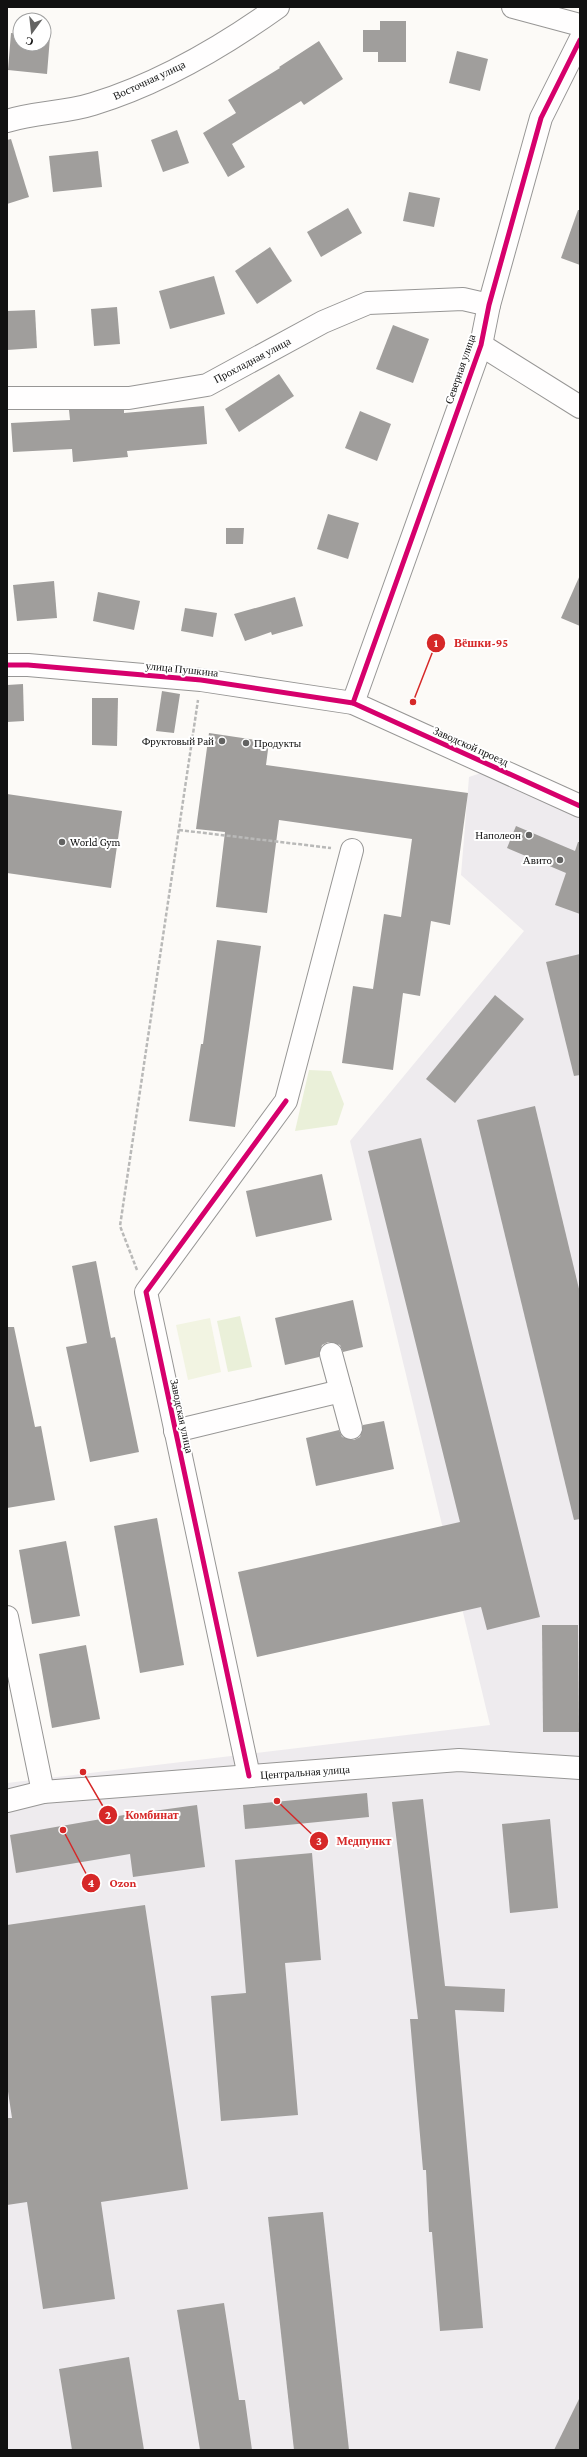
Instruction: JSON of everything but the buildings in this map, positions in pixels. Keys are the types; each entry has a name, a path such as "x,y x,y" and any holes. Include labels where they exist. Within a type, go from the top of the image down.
{"street":[{"name":"Восточная улица","path":"7,121 93,104 158,78 240,34 278,7"},
{"path":"512,7 580,25"},
{"name":"Северная улица","path":"353,703 481,345 489,305 541,118 580,40"},
{"name":"Прохладная улица","path":"7,398 129,398 207,385 323,322 368,303 463,299 489,305"},
{"path":"481,345 580,407"},
{"name":"улица Пушкина","path":"7,665 201,680 353,703"},
{"name":"Заводской проезд","path":"353,703 580,806"},
{"path":"146,1292 286,1101 352,850"},
{"name":"Заводская улица","path":"146,1292 249,1776"},
{"path":"332,1354 351,1428"},
{"path":"175,1431 341,1391"},
{"path":"7,1617 43,1792"},
{"name":"Центральная улица","path":"7,1801 43,1792 459,1760 580,1768"}],"path":[{"path":"146,1292 120,1226 201,680"},
{"path":"179,830 352,850"}],"shaded area":[{"path":"490,770 554,796 580,819 580,2450 7,2450 7,1783 490,1725 350,1141 524,931 461,875 469,777"}],"green space":[{"path":"309,1070 331,1071 344,1104 337,1125 295,1131"},
{"path":"240,1316 252,1367 228,1372 217,1321"},
{"path":"210,1318 221,1372 188,1380 176,1325"}],"cycle path":[{"path":"353,703 481,345 489,305 541,118 580,40"},
{"path":"7,665 28,665 201,680 353,703 580,806"},
{"path":"249,1776 146,1292 286,1101"}],"place":[{"name":"Вёшки-95","path":"413,702"},
{"name":"Фруктовый Рай","path":"222,741"},
{"name":"Продукты","path":"246,743"},
{"name":"Наполеон","path":"529,835"},
{"name":"World Gym","path":"62,842"},
{"name":"Авито","path":"560,860"},
{"name":"Комбинат","path":"83,1772"},
{"name":"Медпункт","path":"277,1801"},
{"name":"Ozon","path":"63,1830"}]}
